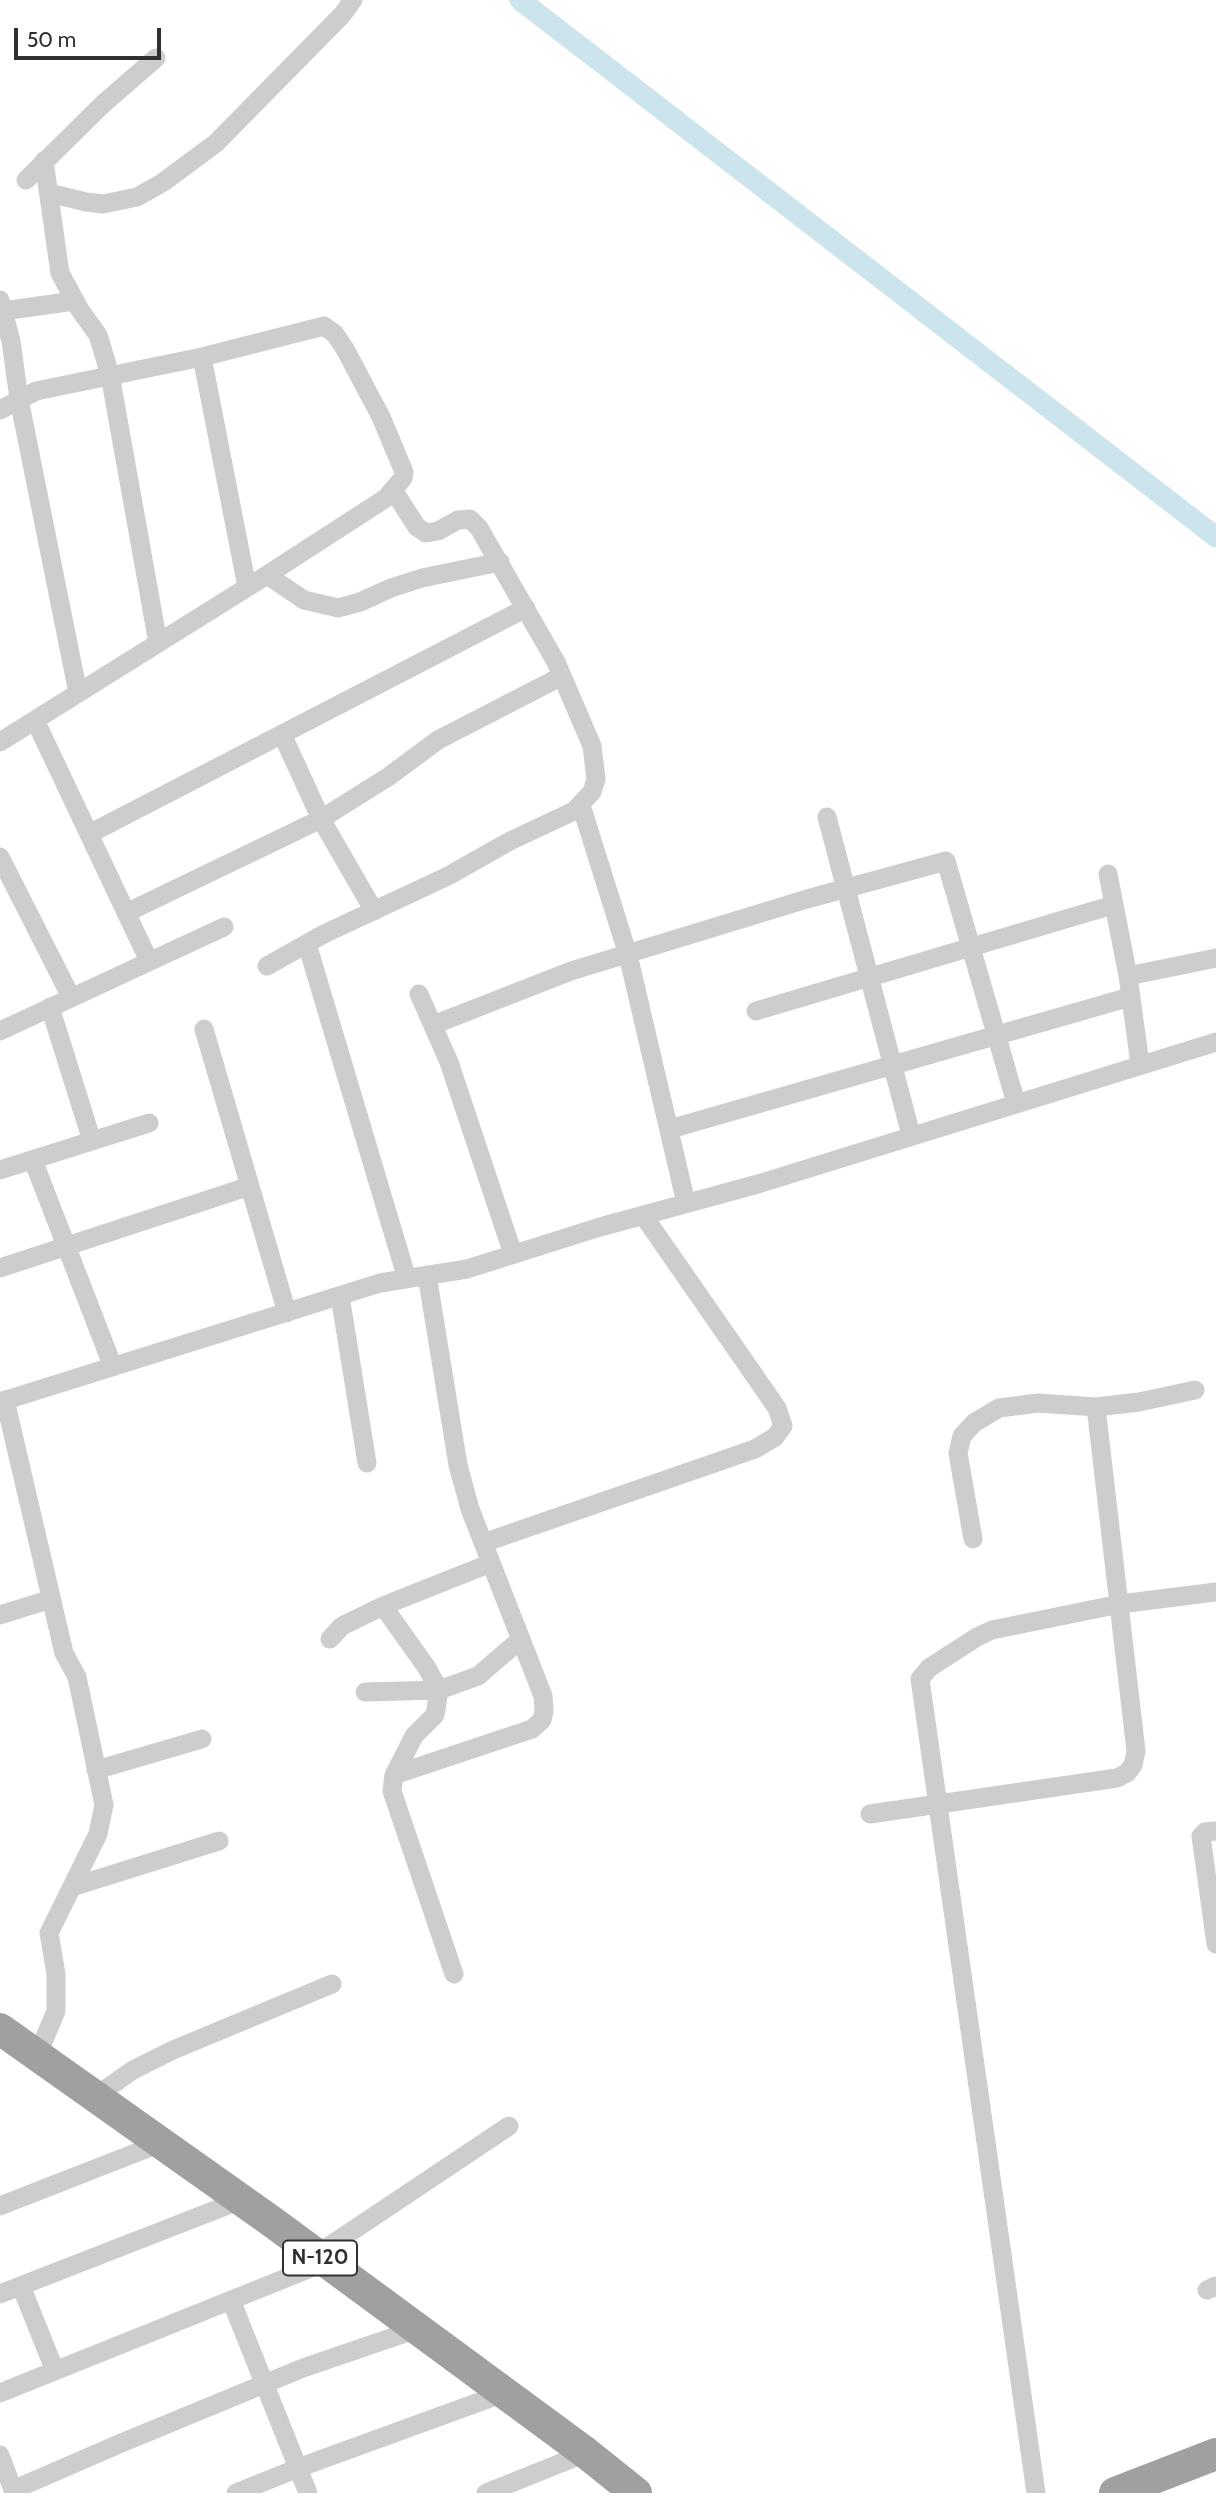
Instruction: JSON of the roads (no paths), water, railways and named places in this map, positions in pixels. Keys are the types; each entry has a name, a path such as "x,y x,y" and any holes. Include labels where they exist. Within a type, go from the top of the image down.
{"highway":[{"name":"N-120","path":"0,2029 321,2258 636,2493"},
{"path":"1115,2493 1216,2454"}],"street":[{"path":"49,193 103,204 137,197 162,183 216,143 342,15 353,0"},
{"path":"26,180 103,104 156,58"},
{"path":"44,161 60,273 74,301 98,335 110,375 158,643"},
{"path":"74,301 2,306 78,693"},
{"path":"0,410 36,391 202,357 324,326 335,334 345,349 398,453 403,478 386,498 0,742"},
{"path":"202,357 247,587"},
{"path":"267,966 574,811 592,792 596,779 592,746 562,676 480,528 470,519 458,520 439,531 426,533 417,527 393,490"},
{"path":"267,575 304,600 338,608 422,578 500,562"},
{"path":"89,834 526,608"},
{"path":"126,912 321,819 388,777 438,740 562,676"},
{"path":"35,720 149,961"},
{"path":"282,734 321,819 374,911"},
{"path":"581,805 628,955 686,1203"},
{"path":"827,817 911,1135"},
{"path":"0,857 71,997"},
{"path":"433,1025 571,971 946,860 1016,1103"},
{"path":"1108,874 1128,976 1140,1064"},
{"path":"756,1011 1113,905"},
{"path":"0,1031 224,927"},
{"path":"307,944 407,1279"},
{"path":"1128,976 1216,958"},
{"path":"419,994 449,1062 513,1254"},
{"path":"670,1129 1130,997"},
{"path":"50,1007 92,1141"},
{"path":"204,1029 287,1313"},
{"path":"37,2054 56,2011 56,1974 49,1933 98,1834 104,1805 77,1677 64,1653 2,1401 380,1283 467,1269 643,1215 758,1184 1216,1042"},
{"path":"0,1170 149,1123"},
{"path":"33,1160 113,1367"},
{"path":"0,1269 250,1186"},
{"path":"483,1543 755,1449 775,1437 783,1426 777,1408 643,1215"},
{"path":"394,1775 532,1729 542,1720 543,1696 470,1509 458,1465 427,1275"},
{"path":"341,1296 367,1463"},
{"path":"973,1539 958,1453 962,1436 974,1423 999,1408 1038,1403 1096,1407 1139,1402 1195,1390"},
{"path":"870,1814 1117,1779 1133,1765 1136,1751 1096,1407"},
{"path":"330,1639 342,1626 383,1606 491,1563"},
{"path":"1036,2493 920,1679 929,1668 992,1630 1120,1604 1216,1592"},
{"path":"0,1615 51,1599"},
{"path":"383,1606 427,1668 439,1690 435,1715 414,1736 394,1775 392,1791 454,1974"},
{"path":"365,1692 439,1690 478,1676 521,1639"},
{"path":"96,1770 202,1739"},
{"path":"1216,1831 1205,1832 1202,1836 1216,1944"},
{"path":"72,1887 219,1841"},
{"path":"96,2096 133,2070 173,2050 332,1984"},
{"path":"1,2390 230,2300 321,2258 509,2126"},
{"path":"0,2206 161,2143"},
{"path":"0,2294 241,2200"},
{"path":"21,2286 55,2371"},
{"path":"230,2300 308,2493"},
{"path":"0,2455 13,2490 303,2368 417,2329"},
{"path":"236,2493 504,2393"},
{"path":"486,2493 586,2454"}],"waterway":[{"path":"520,0 1216,537"}]}
